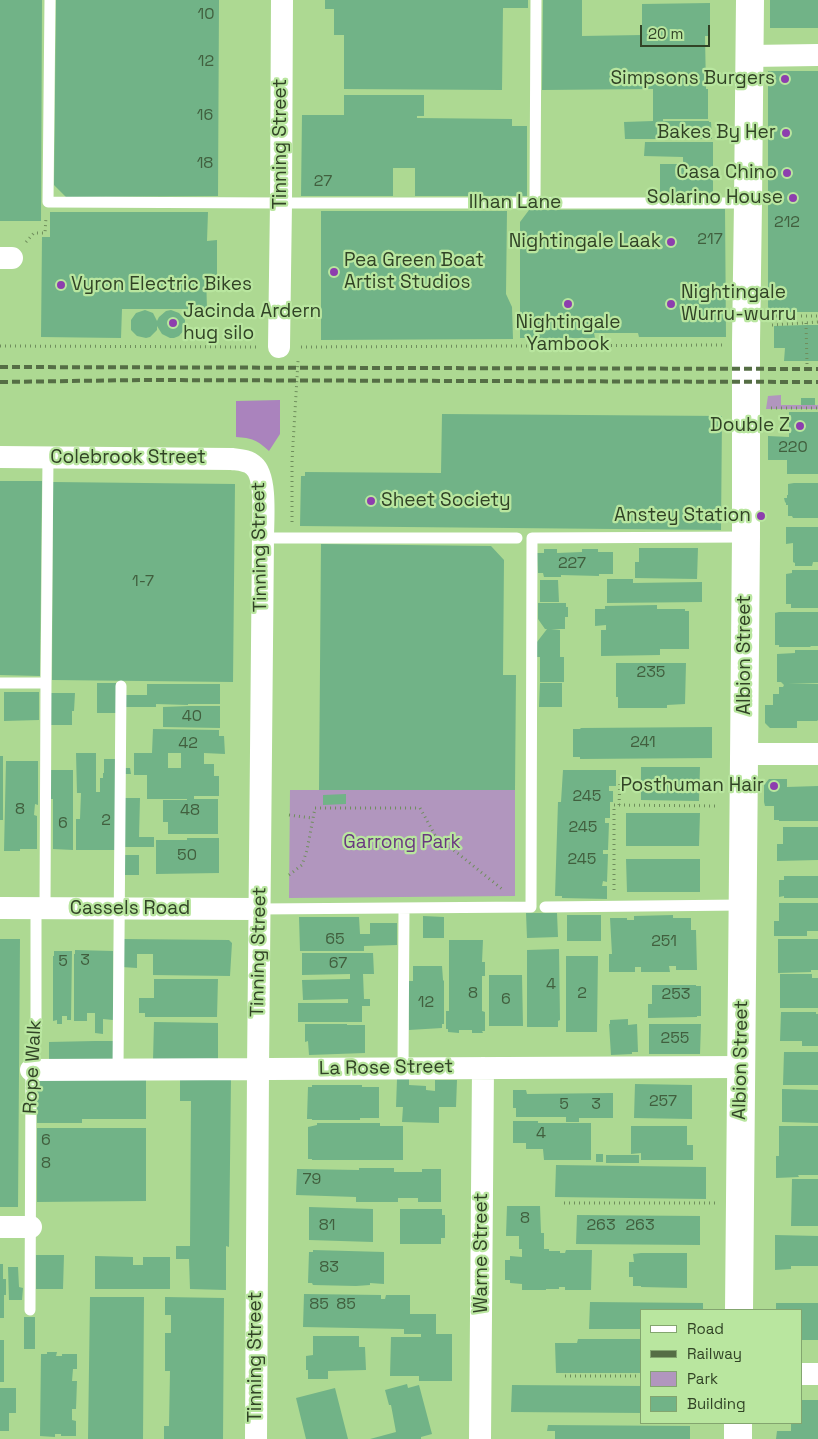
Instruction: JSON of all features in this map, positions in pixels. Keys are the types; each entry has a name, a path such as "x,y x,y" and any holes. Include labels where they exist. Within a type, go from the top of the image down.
{"street":[{"name":"Tinning Street","path":"282,0 281,203 289,347"},
{"name":"Albion Street","path":"739,1309 750,0"},
{"path":"750,56 818,55"},
{"name":"Colebrook Street","path":"0,457 232,459 245,461 255,466"},
{"name":"Tinning Street","path":"255,466 260,475 262,490 263,538 256,1439"},
{"path":"744,754 818,754"},
{"name":"Cassels Road","path":"0,908 259,909"},
{"name":"La Rose Street","path":"31,1070 741,1067"},
{"name":"Warne Street","path":"480,1439 483,1068"},
{"path":"0,1227 31,1227"},
{"path":"803,1374 818,1374"},
{"path":"738,1424 738,1439"}],"lane":[{"path":"48,202 50,0"},
{"path":"536,0 536,203"},
{"name":"Ilhan Lane","path":"48,202 748,203"},
{"name":"Rope Walk","path":"30,1310 31,1070 36,1033 41,908 46,684 48,457"},
{"path":"259,909 530,906 532,538 746,537"},
{"path":"263,538 517,538"},
{"path":"0,683 46,684"},
{"path":"118,1070 121,686"},
{"path":"545,907 743,905"},
{"path":"403,1068 404,908"}],"path":[{"path":"6,258 34,233 45,233 48,202"},
{"path":"0,346 738,345 772,342 770,316 818,316"},
{"path":"771,325 818,322"},
{"path":"806,323 807,364"},
{"path":"289,347 292,537"},
{"path":"764,408 818,408"},
{"path":"619,805 620,780"},
{"path":"613,906 614,805 724,806"},
{"path":"289,875 302,866 315,808 420,808 435,835 506,891"},
{"path":"289,816 312,818"},
{"path":"564,1203 722,1203"},
{"path":"565,1376 640,1376"}],"green space":[{"path":"781,395 781,405 818,405 818,409 766,409 768,396"},
{"name":"Garrong Park","path":"290,790 515,790 515,896 289,898"}],"shaded area":[{"path":"280,400 280,434 269,451 254,440 236,437 236,401"}],"building":[{"path":"0,0 42,0 41,221 0,221"},
{"path":"56,0 219,0 218,196 66,197 54,185"},
{"path":"325,0 528,0 528,8 503,8 502,90 344,89 344,35 334,35 334,9 325,9"},
{"path":"543,0 582,0 582,36 642,35 642,4 710,3 710,36 705,36 708,119 663,119 663,121 709,121 711,122 712,139 625,139 624,122 653,121 653,89 542,90"},
{"path":"770,0 818,0 818,28 770,28"},
{"path":"768,71 818,71 818,312 768,312"},
{"path":"344,95 424,95 424,116 417,116 417,118 512,119 512,126 527,126 527,196 415,196 415,168 393,168 393,196 301,196 302,115 344,115"},
{"path":"645,142 713,142 713,196 660,196 660,164 683,164 683,157 644,156"},
{"path":"725,209 726,337 639,337 638,333 594,333 595,338 520,338 520,222 529,210"},
{"path":"321,211 507,211 506,294 512,307 513,339 321,340"},
{"path":"50,212 208,212 207,241 217,240 217,275 206,275 207,309 122,309 121,338 41,337 42,237 50,237"},
{"path":"145,310 153,313 157,321 166,311 171,310 179,313 185,320 185,329 179,336 174,338 162,334 157,326 157,330 150,337 137,336 131,330 131,320 136,313"},
{"path":"818,325 818,361 784,361 785,348 774,348 774,326"},
{"path":"801,398 815,398 815,405 801,405"},
{"path":"789,412 818,412 818,474 787,474 787,460 768,460 768,436 789,437"},
{"path":"442,414 722,416 721,530 300,526 301,476 305,476 305,472 441,473"},
{"path":"0,481 42,481 40,676 0,675"},
{"path":"53,482 235,484 233,682 52,680"},
{"path":"818,483 818,518 793,518 788,516 788,505 786,505 784,498 787,498 788,495 788,484"},
{"path":"786,527 818,527 818,562 813,562 812,566 795,566 793,562 793,543 786,544"},
{"path":"321,544 491,546 504,560 503,675 516,675 515,790 319,790"},
{"path":"639,548 698,548 697,579 635,578 635,562 639,562"},
{"path":"544,549 557,549 557,553 582,552 582,549 598,549 598,552 613,552 613,574 544,577 543,573 538,573 537,553 544,553"},
{"path":"792,570 818,570 818,608 791,608 791,604 786,604 786,574 792,573"},
{"path":"607,579 633,579 633,583 702,582 702,602 607,603"},
{"path":"540,580 558,580 559,602 540,602"},
{"path":"538,603 566,603 566,607 568,607 568,617 565,617 565,629 551,629 560,630 560,657 564,657 564,682 540,682 540,657 537,657 537,642 547,629 538,619"},
{"path":"657,605 657,609 685,609 685,611 689,611 689,649 660,649 660,655 601,656 601,630 606,630 606,625 595,626 595,609 605,609 605,606"},
{"path":"818,612 818,646 779,647 779,645 775,645 775,613"},
{"path":"795,650 818,650 818,683 788,684 818,684 818,720 797,721 797,728 770,728 765,723 765,705 773,705 773,694 779,694 779,687 784,685 781,682 777,682 777,654 795,653"},
{"path":"616,663 686,663 685,704 667,705 667,708 618,708 618,697 616,697"},
{"path":"97,683 116,683 116,713 97,713"},
{"path":"540,683 562,683 562,707 539,707"},
{"path":"147,684 220,684 220,704 156,704 156,707 126,707 126,695 147,695"},
{"path":"4,692 39,692 39,720 4,721"},
{"path":"51,693 75,693 72,725 51,725"},
{"path":"220,706 220,728 163,727 163,707"},
{"path":"712,727 712,758 580,759 580,757 573,757 573,729"},
{"path":"153,729 219,730 219,736 224,736 225,754 204,753 204,764 214,764 214,776 219,776 219,796 194,796 194,799 218,799 218,834 168,834 168,822 163,822 163,800 187,799 147,799 147,775 134,775 134,753 152,753","holes":["168,753 181,753 181,768 168,768"]},
{"path":"76,753 96,753 96,792 100,792 100,778 103,778 104,773 104,759 115,759 116,850 76,850 76,819 80,819 81,793 77,793"},
{"path":"0,756 3,756 3,820 0,820"},
{"path":"6,761 38,761 38,805 35,804 34,815 37,816 37,849 4,851"},
{"path":"641,767 700,767 699,801 641,800"},
{"path":"124,768 130,768 131,774 124,774"},
{"path":"50,770 73,770 73,850 53,849 53,799 50,799"},
{"path":"563,770 616,770 616,786 609,786 609,791 613,791 613,802 610,802 610,818 605,818 605,823 609,823 608,850 603,850 603,854 608,854 607,882 603,881 602,886 607,886 607,899 562,898 562,896 555,896 558,802 561,802"},
{"path":"769,779 787,779 787,787 818,786 818,821 774,820 774,806 765,806 764,802 764,785"},
{"path":"346,794 346,804 323,805 323,795"},
{"path":"125,798 140,798 139,837 154,837 154,847 124,847"},
{"path":"626,813 700,813 699,846 626,846"},
{"path":"783,827 818,827 818,860 777,861 777,844 783,844"},
{"path":"187,838 219,838 219,873 156,874 156,840 187,840"},
{"path":"124,855 139,855 139,875 124,875"},
{"path":"626,859 700,859 700,892 627,892"},
{"path":"784,876 818,876 818,898 779,897 779,880 784,880"},
{"path":"779,903 818,903 818,931 807,931 807,936 774,936 774,921 779,921"},
{"path":"526,913 557,913 558,937 527,938"},
{"path":"567,915 601,915 601,941 567,941"},
{"path":"673,915 673,918 691,918 691,930 696,930 697,970 676,970 676,966 669,966 670,972 641,972 641,967 635,967 635,972 609,972 609,954 612,954 610,918 634,920 634,916"},
{"path":"423,916 444,917 444,938 423,938"},
{"path":"299,917 359,917 360,934 370,934 370,923 397,923 397,945 364,946 364,951 300,951"},
{"path":"0,939 20,939 18,1207 0,1207"},
{"path":"122,939 229,940 232,943 230,976 153,975 153,954 137,954 137,968 122,967"},
{"path":"778,939 818,939 818,970 778,973"},
{"path":"449,940 483,940 482,962 485,962 485,976 482,976 482,1011 485,1012 485,1031 482,1031 483,1033 472,1033 472,1030 459,1030 459,1033 448,1032 448,1029 446,1029 446,1011 449,1011"},
{"path":"559,949 560,1020 558,1021 558,1027 527,1027 527,950"},
{"path":"75,950 113,951 113,1020 103,1019 103,1034 95,1033 95,1013 87,1013 87,1021 74,1021"},
{"path":"54,951 72,951 71,1020 67,1020 67,1016 62,1016 62,1024 57,1024 57,1020 53,1021"},
{"path":"302,953 373,953 374,974 363,974 364,999 370,999 370,1006 362,1006 362,1022 298,1022 298,1003 348,1003 348,999 303,1000 302,980 350,979 350,974 302,975"},
{"path":"566,956 598,956 597,1032 566,1032"},
{"path":"413,966 442,966 444,1024 442,1024 442,1028 409,1030 408,981 413,981"},
{"path":"780,974 812,974 812,978 818,978 818,1008 780,1008"},
{"path":"489,975 522,975 523,1026 489,1026"},
{"path":"154,979 218,979 217,1017 145,1017 145,1013 139,1013 139,998 154,998"},
{"path":"652,985 701,986 701,1016 648,1018 648,1004 652,1004"},
{"path":"781,1012 816,1012 818,1014 818,1046 802,1046 802,1041 780,1041"},
{"path":"628,1019 628,1025 637,1024 638,1052 611,1055 610,1020"},
{"path":"154,1022 218,1023 218,1060 153,1060"},
{"path":"305,1024 365,1025 365,1053 309,1055 308,1041 305,1042"},
{"path":"649,1024 701,1024 700,1054 649,1054"},
{"path":"113,1041 113,1060 49,1060 49,1042"},
{"path":"784,1052 818,1052 818,1085 783,1085"},
{"path":"180,1079 231,1079 229,1247 226,1246 226,1290 190,1289 189,1259 176,1259 176,1246 190,1246 191,1101 180,1101"},
{"path":"397,1079 409,1079 409,1085 426,1086 426,1090 435,1091 435,1080 457,1080 456,1107 439,1107 439,1123 402,1122 403,1107 396,1107"},
{"path":"37,1080 146,1080 146,1119 82,1119 82,1123 37,1123"},
{"path":"635,1084 692,1085 692,1119 634,1118"},
{"path":"312,1085 379,1087 379,1118 360,1118 360,1120 307,1119 308,1087 312,1087"},
{"path":"782,1089 818,1090 818,1123 782,1122"},
{"path":"513,1090 526,1090 527,1094 613,1093 613,1118 579,1118 579,1122 566,1122 566,1117 516,1117 516,1108 513,1108"},
{"path":"513,1121 591,1123 591,1160 544,1160 543,1149 526,1149 526,1143 513,1143"},
{"path":"317,1123 380,1123 380,1126 403,1126 403,1160 308,1159 308,1127 317,1125"},
{"path":"631,1126 687,1126 687,1145 693,1145 693,1160 641,1160 641,1153 631,1154"},
{"path":"779,1126 818,1126 818,1175 776,1178 776,1156 779,1156"},
{"path":"37,1128 146,1128 146,1201 37,1202"},
{"path":"596,1154 603,1154 603,1162 596,1162"},
{"path":"606,1155 639,1155 639,1163 606,1163"},
{"path":"556,1165 706,1167 706,1199 555,1197"},
{"path":"359,1168 394,1168 394,1172 422,1172 422,1169 441,1169 441,1202 418,1202 418,1198 398,1198 398,1202 356,1202 356,1197 296,1195 297,1169 359,1170"},
{"path":"792,1179 818,1179 818,1226 791,1226"},
{"path":"507,1206 540,1206 541,1233 544,1233 544,1249 560,1251 560,1253 565,1253 566,1250 592,1250 591,1290 565,1290 565,1287 559,1287 559,1289 522,1290 522,1284 510,1283 510,1280 505,1280 505,1260 510,1260 510,1256 522,1257 522,1249 519,1249 519,1236 506,1236"},
{"path":"309,1207 373,1209 373,1242 309,1240"},
{"path":"400,1209 442,1209 442,1215 445,1215 445,1238 441,1238 441,1244 400,1244"},
{"path":"577,1215 700,1216 700,1245 576,1244"},
{"path":"775,1235 818,1236 818,1266 791,1266 791,1269 775,1270"},
{"path":"313,1250 384,1252 384,1284 370,1283 370,1285 356,1286 313,1285 308,1283 309,1252 313,1252"},
{"path":"687,1253 687,1288 633,1286 633,1277 629,1277 629,1262 634,1262 633,1254"},
{"path":"36,1255 64,1255 63,1289 36,1289"},
{"path":"95,1256 133,1257 133,1265 143,1265 143,1257 170,1257 170,1289 95,1289"},
{"path":"0,1264 3,1264 3,1279 6,1279 4,1318 0,1318"},
{"path":"8,1267 18,1267 19,1287 23,1288 22,1300 9,1300"},
{"path":"304,1294 381,1295 381,1299 385,1299 386,1295 410,1295 410,1314 436,1314 436,1334 452,1334 452,1381 419,1381 419,1376 390,1376 391,1337 421,1337 421,1334 404,1334 404,1329 303,1327"},
{"path":"90,1297 144,1297 143,1439 88,1439"},
{"path":"165,1297 224,1298 223,1439 164,1439 164,1426 169,1426 170,1371 165,1371 165,1333 171,1333 171,1315 165,1315"},
{"path":"590,1302 703,1303 703,1309 640,1309 640,1329 589,1329"},
{"path":"776,1303 818,1303 818,1340 803,1340 803,1309 776,1309"},
{"path":"24,1317 35,1317 35,1349 24,1349"},
{"path":"313,1336 359,1336 359,1347 365,1347 366,1370 328,1371 328,1379 308,1379 306,1356 313,1355"},
{"path":"578,1339 640,1339 640,1373 556,1373 555,1343 577,1343"},
{"path":"0,1340 4,1340 4,1382 0,1382"},
{"path":"47,1352 57,1352 56,1356 77,1354 77,1369 73,1369 72,1381 77,1381 76,1409 72,1409 72,1420 76,1421 76,1436 55,1434 55,1437 40,1436 41,1354 47,1354"},
{"path":"407,1384 408,1388 419,1385 432,1434 421,1437 421,1439 370,1439 396,1432 391,1405 389,1405 385,1390"},
{"path":"512,1385 640,1386 640,1413 511,1412"},
{"path":"0,1388 16,1388 16,1413 9,1413 9,1431 0,1431"},
{"path":"335,1388 348,1439 306,1439 296,1398"},
{"path":"803,1400 818,1400 818,1439 776,1439 777,1431 791,1431 791,1424 803,1424"},
{"path":"548,1425 690,1426 690,1439 555,1439 555,1431 547,1431"}],"railway":[{"path":"0,367 818,369"},
{"path":"0,382 141,380 818,382"}],"place":[{"name":"Simpsons Burgers","path":"785,79"},
{"name":"Bakes By Her","path":"786,133"},
{"name":"Casa Chino","path":"787,173"},
{"name":"Solarino House","path":"793,198"},
{"name":"Nightingale Laak","path":"671,242"},
{"name":"Pea Green Boat Artist Studios","path":"334,272"},
{"name":"Vyron Electric Bikes","path":"61,285"},
{"name":"Nightingale Yambook","path":"568,304"},
{"name":"Nightingale Wurru-wurru","path":"671,304"},
{"name":"Jacinda Ardern hug silo","path":"173,323"},
{"name":"Double Z","path":"800,426"},
{"name":"Sheet Society","path":"371,501"},
{"name":"Anstey Station","path":"761,516"},
{"name":"Posthuman Hair","path":"774,786"}]}
